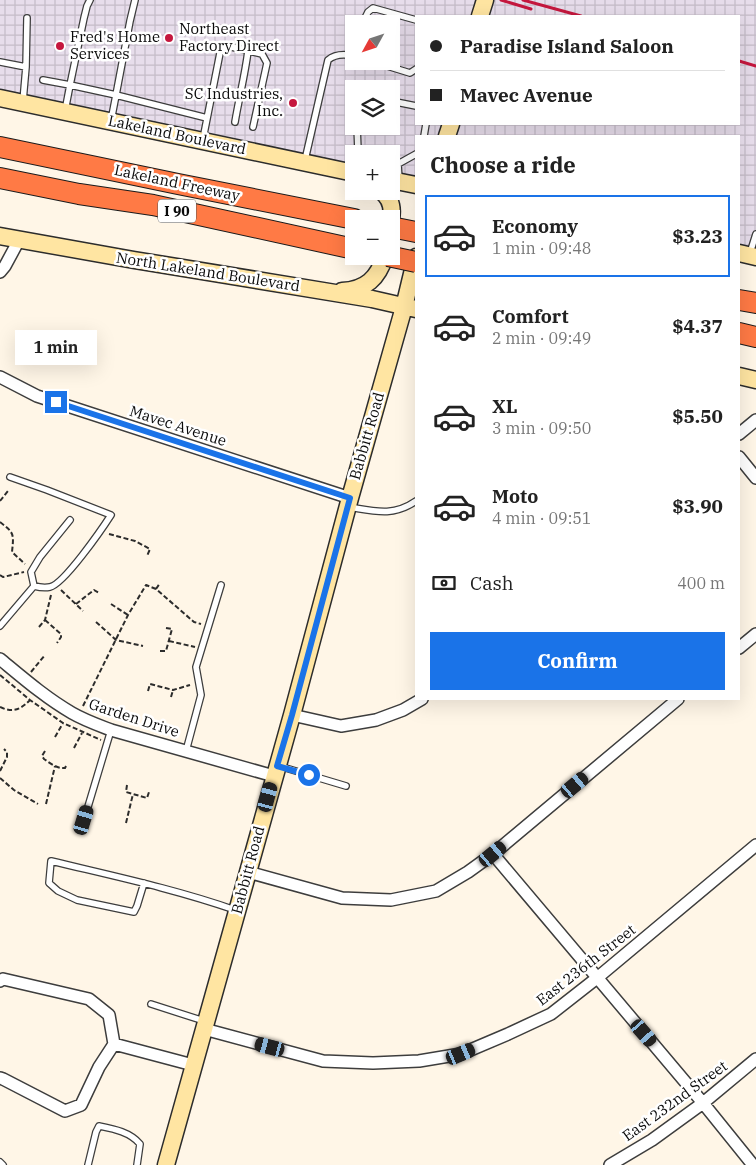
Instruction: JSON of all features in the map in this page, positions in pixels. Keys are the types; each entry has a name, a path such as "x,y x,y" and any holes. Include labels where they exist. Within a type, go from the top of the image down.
{"highway":[{"name":"Lakeland Freeway","path":"0,145 188,186 345,217"},
{"name":"Lakeland Freeway","path":"0,178 79,194 154,205 345,247"},
{"path":"0,191 79,194"},
{"path":"400,228 415,232"},
{"path":"400,259 415,262"},
{"path":"740,300 756,303"},
{"path":"740,333 756,337"}],"street":[{"path":"480,15 485,0"},
{"name":"Lakeland Boulevard","path":"0,98 345,171"},
{"path":"331,168 345,174"},
{"path":"400,182 415,185"},
{"name":"North Lakeland Boulevard","path":"0,236 372,299 410,308"},
{"path":"0,272 19,240"},
{"path":"322,291 353,290 366,285 381,265"},
{"name":"Babbitt Road","path":"166,1165 292,715 349,502 410,308 415,266"},
{"path":"740,376 756,380"},
{"name":"Mavec Avenue","path":"0,377 37,396 349,502"},
{"path":"740,433 756,420"},
{"path":"740,458 756,478"},
{"path":"740,647 756,634"},
{"name":"Garden Drive","path":"0,658 34,687 72,713 111,730 186,751 276,771"},
{"path":"292,715 341,726 376,720 403,710 420,700"},
{"path":"248,872 342,898 391,900 436,891 493,854 677,700"},
{"name":"East 236th Street","path":"205,1025 323,1061 373,1063 419,1061 461,1054 551,1014 756,845"},
{"path":"493,854 753,1165"},
{"path":"0,981 3,979 89,998 109,1015 114,1044 99,1067 81,1105 65,1111 0,1078"},
{"path":"114,1044 193,1065"},
{"name":"East 232nd Street","path":"610,1165 652,1140 703,1103 756,1059"}],"lane":[{"path":"65,112 84,18 90,0"},
{"path":"110,121 135,0"},
{"path":"366,15 373,8 398,15"},
{"path":"400,16 415,20"},
{"path":"23,103 27,18"},
{"path":"202,141 220,53 227,46 262,54 267,63 253,127"},
{"path":"235,122 239,97 246,73 248,51"},
{"path":"304,162 328,60 333,56 345,56"},
{"path":"0,62 26,67"},
{"path":"400,70 410,73 415,70"},
{"path":"43,80 116,95 207,118"},
{"path":"400,103 415,106"},
{"path":"400,163 415,155"},
{"path":"748,255 756,234"},
{"path":"10,477 111,515 95,540 63,579 50,587 34,586"},
{"path":"349,502 384,512 407,507 415,502"},
{"path":"34,586 31,572 40,557 70,520"},
{"path":"186,751 201,695 196,667 221,585"},
{"path":"0,626 34,586"},
{"path":"84,820 111,730"},
{"path":"276,771 346,786"},
{"path":"144,883 134,912 77,900 58,891 50,884 51,861 70,865 144,883 196,896 237,910"},
{"path":"151,1004 205,1025"},
{"path":"88,1165 99,1126 116,1129 135,1138 140,1144 137,1165"},
{"path":"0,1162 4,1165"}],"path":[{"path":"0,501 8,491"},
{"path":"0,522 11,531 14,538 12,552 25,564"},
{"path":"108,533 135,541 150,549 147,556"},
{"path":"0,581 3,577 25,572"},
{"path":"156,590 160,583"},
{"path":"81,708 128,615 146,585 156,590 194,622 203,625"},
{"path":"60,590 83,611"},
{"path":"76,604 94,590 99,592"},
{"path":"39,627 45,620 51,593"},
{"path":"111,604 128,615"},
{"path":"45,620 61,634 61,638 57,643"},
{"path":"96,622 116,640 143,646"},
{"path":"160,651 166,651 169,641 172,629 166,628"},
{"path":"169,641 197,648"},
{"path":"29,674 45,655"},
{"path":"148,690 150,684 173,690 190,685"},
{"path":"171,697 173,690"},
{"path":"0,707 8,710 17,710 30,700"},
{"path":"55,738 64,723"},
{"path":"74,748 83,732"},
{"path":"0,771 7,757 7,752 4,749"},
{"path":"45,751 42,756 44,759 60,769 64,768 67,764"},
{"path":"46,804 55,766"},
{"path":"0,778 14,790 38,804"},
{"path":"126,785 126,792 147,798 149,792"},
{"path":"126,823 133,794"}],"shaded area":[{"path":"0,0 756,0 756,257 740,253 740,135 415,135 415,185 400,182 400,145 345,145 345,170 0,98"}],"railway":[{"path":"501,0 531,9"},
{"path":"523,0 577,15"},
{"path":"740,61 756,66"}],"place":[{"name":"Northeast Factory Direct","path":"169,38"},
{"name":"Fred's Home Services","path":"60,46"},
{"name":"SC Industries, Inc.","path":"293,103"}],"route":[{"path":"56,402 350,498 277,766 309,775"}]}
